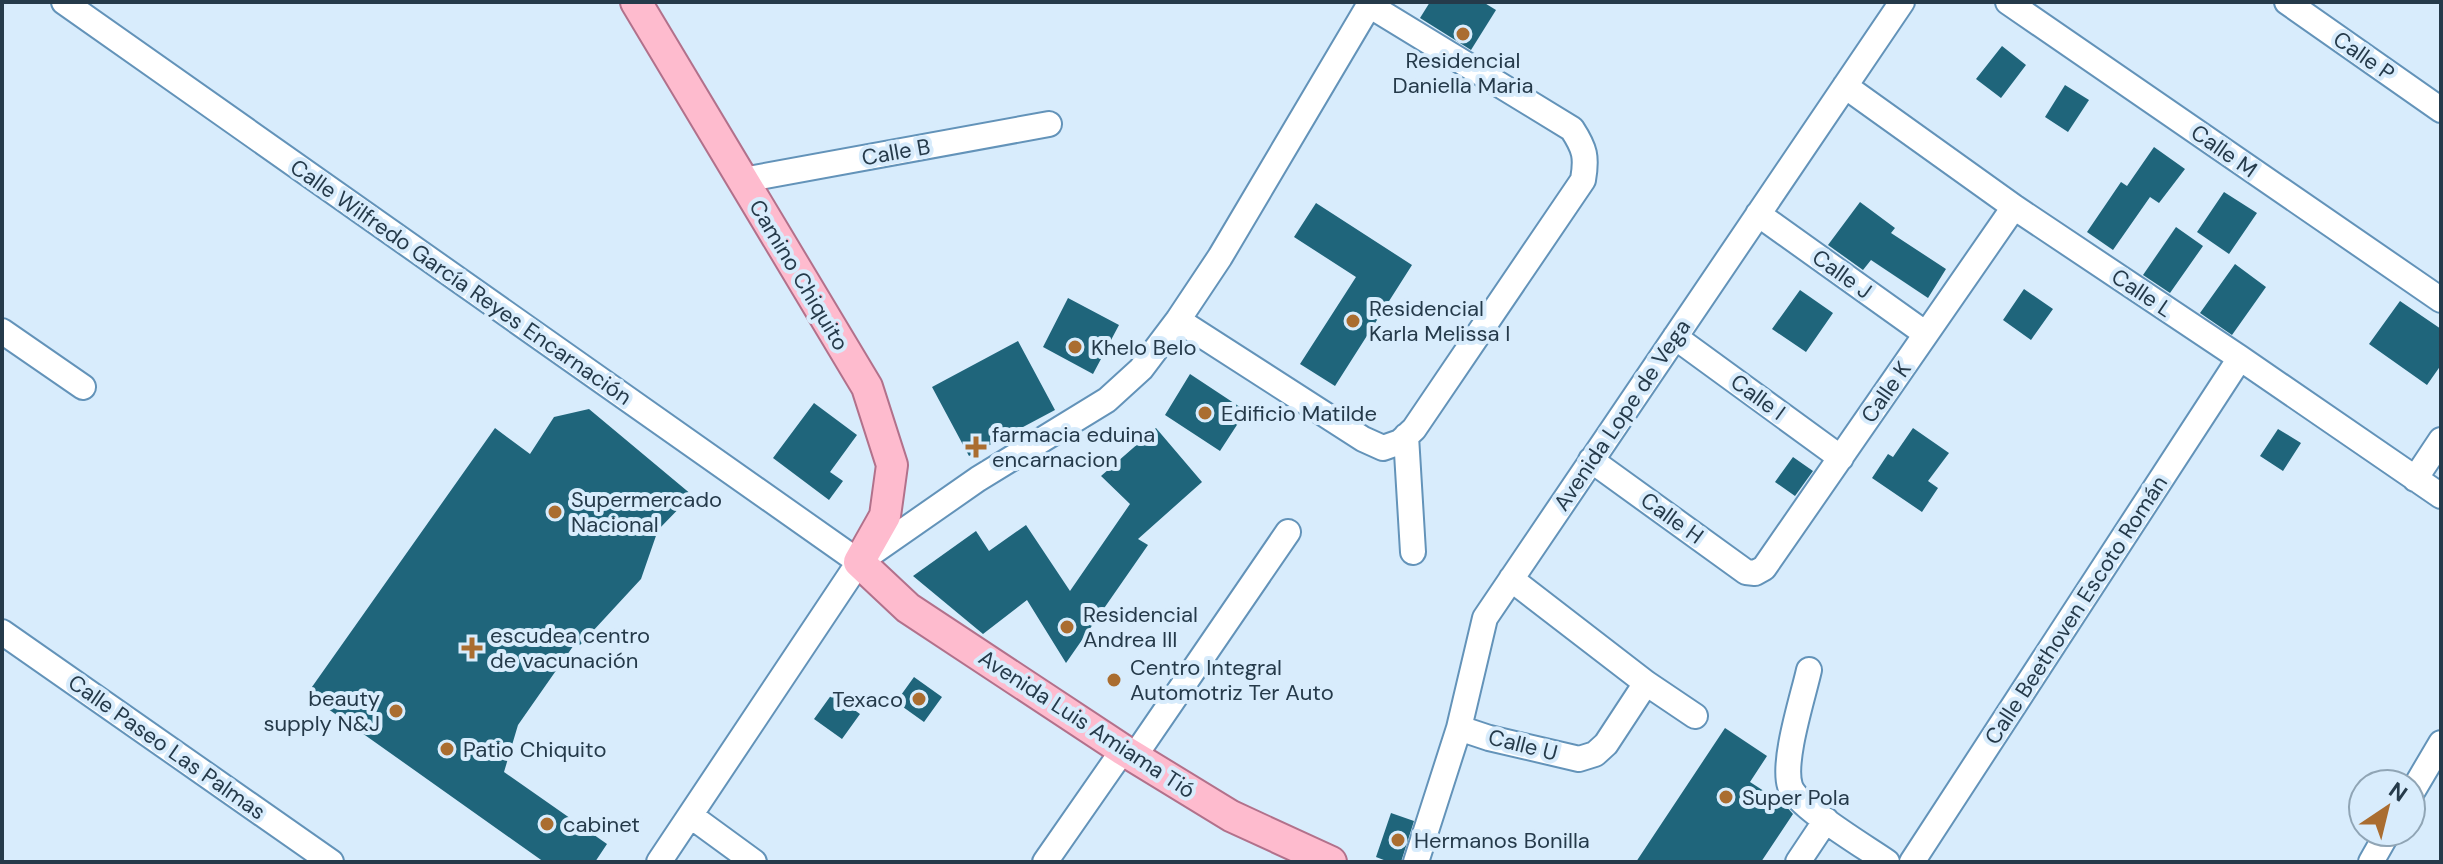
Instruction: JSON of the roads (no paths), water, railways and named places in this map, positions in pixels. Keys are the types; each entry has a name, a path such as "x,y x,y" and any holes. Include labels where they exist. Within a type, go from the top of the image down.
{"main road":[{"name":"Camino Chiquito","path":"636,2 867,387 892,465 885,516 859,562"},
{"name":"Avenida Luis Amiama Tió","path":"859,562 908,608 1128,754 1231,816 1331,862"}],"street":[{"name":"Calle Wilfredo García Reyes Encarnación","path":"64,2 859,562"},
{"name":"Avenida Lope de Vega","path":"1416,862 1459,728 1485,618 1902,2"},
{"name":"Calle M","path":"2008,2 2441,300"},
{"name":"Calle P","path":"2287,2 2441,110"},
{"path":"659,862 859,562 978,479 1107,400 1141,369 1220,257 1370,4 1572,129 1583,147 1586,163 1583,180 1414,429 1400,442 1383,448 1363,439 1178,320"},
{"name":"Calle L","path":"1845,86 2014,207 2441,496"},
{"name":"Calle B","path":"743,180 1049,124"},
{"name":"Calle K","path":"1755,573 1764,568 2014,207"},
{"name":"Calle J","path":"1758,214 1926,334"},
{"path":"2,331 83,387"},
{"name":"Calle I","path":"1675,337 1841,458"},
{"name":"Calle Beethoven Escoto Román","path":"1912,862 2240,358"},
{"path":"1406,436 1413,552"},
{"path":"2415,479 2441,440"},
{"name":"Calle H","path":"1591,460 1746,572 1755,573"},
{"path":"1045,862 1128,754 1288,532"},
{"path":"1511,579 1646,683 1695,716"},
{"name":"Calle Paseo Las Palmas","path":"2,632 331,862"},
{"path":"1809,670 1787,769 1790,789 1811,810 1887,862"},
{"name":"Calle U","path":"1459,728 1579,759 1595,754 1606,744 1646,683"},
{"path":"2426,768 2441,743"},
{"path":"691,816 754,862"},
{"path":"1798,862 1826,820"}],"place":[{"name":"Residencial Daniella Maria","path":"1463,34"},
{"name":"Residencial Karla Melissa I","path":"1353,321"},
{"name":"Khelo Belo","path":"1075,347"},
{"name":"Edificio Matilde","path":"1205,413"},
{"name":"farmacia eduina encarnacion","path":"976,447"},
{"name":"Supermercado Nacional","path":"555,512"},
{"name":"Residencial Andrea III","path":"1067,627"},
{"name":"escudea centro de vacunación","path":"472,648"},
{"name":"Centro Integral Automotriz Ter Auto","path":"1114,680"},
{"name":"Texaco","path":"919,699"},
{"name":"beauty supply N&J","path":"396,711"},
{"name":"Patio Chiquito","path":"447,749"},
{"name":"Super Pola","path":"1726,797"},
{"name":"cabinet","path":"547,824"},
{"name":"Hermanos Bonilla","path":"1398,840"}]}
